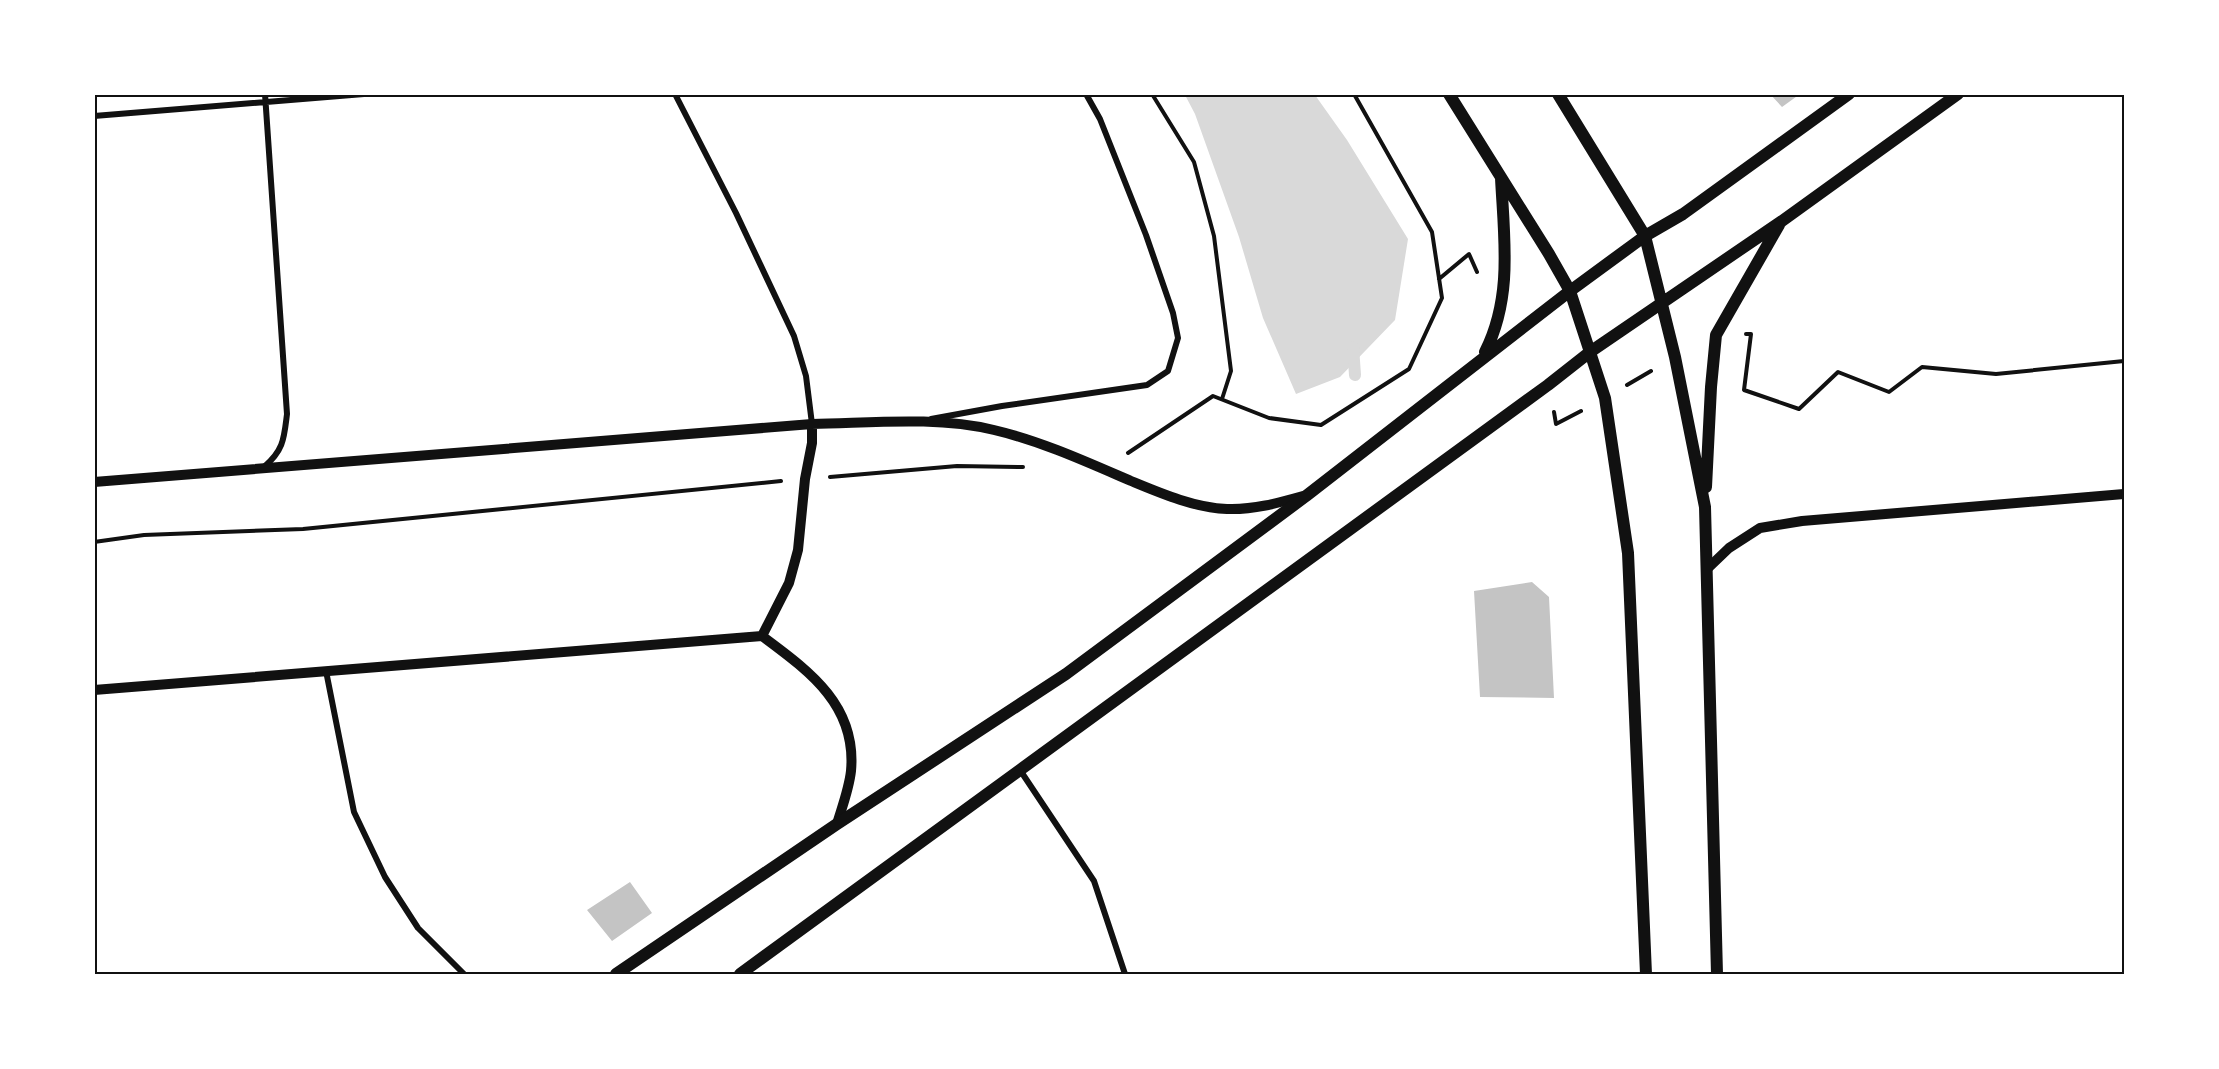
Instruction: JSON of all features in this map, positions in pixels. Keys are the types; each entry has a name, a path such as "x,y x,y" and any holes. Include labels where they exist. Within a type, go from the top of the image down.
{"main road":[{"path":"1449,94 1550,254 1570,291 1605,398 1628,553 1646,975"},
{"path":"1558,94 1645,236 1675,357 1705,507"},
{"path":"616,975 837,824 1066,674 1306,496 1570,291 1645,236 1683,214 1849,94"},
{"path":"740,975 1590,352 1782,221 1958,94"},
{"path":"1483,357 1493,337 1503,299 1501,177"},
{"path":"1717,975 1705,507 1711,387 1716,335 1782,221"}],"street":[{"path":"94,116 266,98 364,94"},
{"path":"675,94 736,213 794,336 806,376 813,424 798,550 789,583 762,636"},
{"path":"916,421 1147,385 1168,371 1178,338 1173,313 1146,235 1100,119 1086,94"},
{"path":"263,468 281,448 286,414 266,98"},
{"path":"94,482 813,424 916,421 966,424 995,430 1043,445 1160,493 1226,509 1261,507 1306,496"},
{"path":"1706,570 1729,548 1760,528 1802,521 2124,494"},
{"path":"94,690 762,636 801,666 823,688 837,704 846,725 850,740 851,768 837,824"},
{"path":"326,671 354,812 385,877 418,928 465,975"},
{"path":"1020,770 1094,881 1125,975"}],"path":[{"path":"1152,94 1194,162 1214,236 1231,371 1222,399"},
{"path":"1104,469 1213,396 1269,418 1321,425 1409,369 1442,298 1432,232 1354,94"},
{"path":"1751,334 1744,390 1799,409 1838,372 1889,392 1922,367 1995,374 2124,362"},
{"path":"94,542 144,535 303,529 957,466 1028,467"}],"shaded area":[{"path":"1185,95 1315,95 1347,140 1408,239 1395,320 1340,377 1296,394 1263,318 1239,237 1195,114"}],"building":[{"path":"1770,94 1800,94 1782,107"},
{"path":"1532,582 1549,597 1554,698 1480,697 1474,591"},
{"path":"630,882 652,913 612,941 587,910"}],"waterway":[{"path":"1353,347 1355,375"}]}
